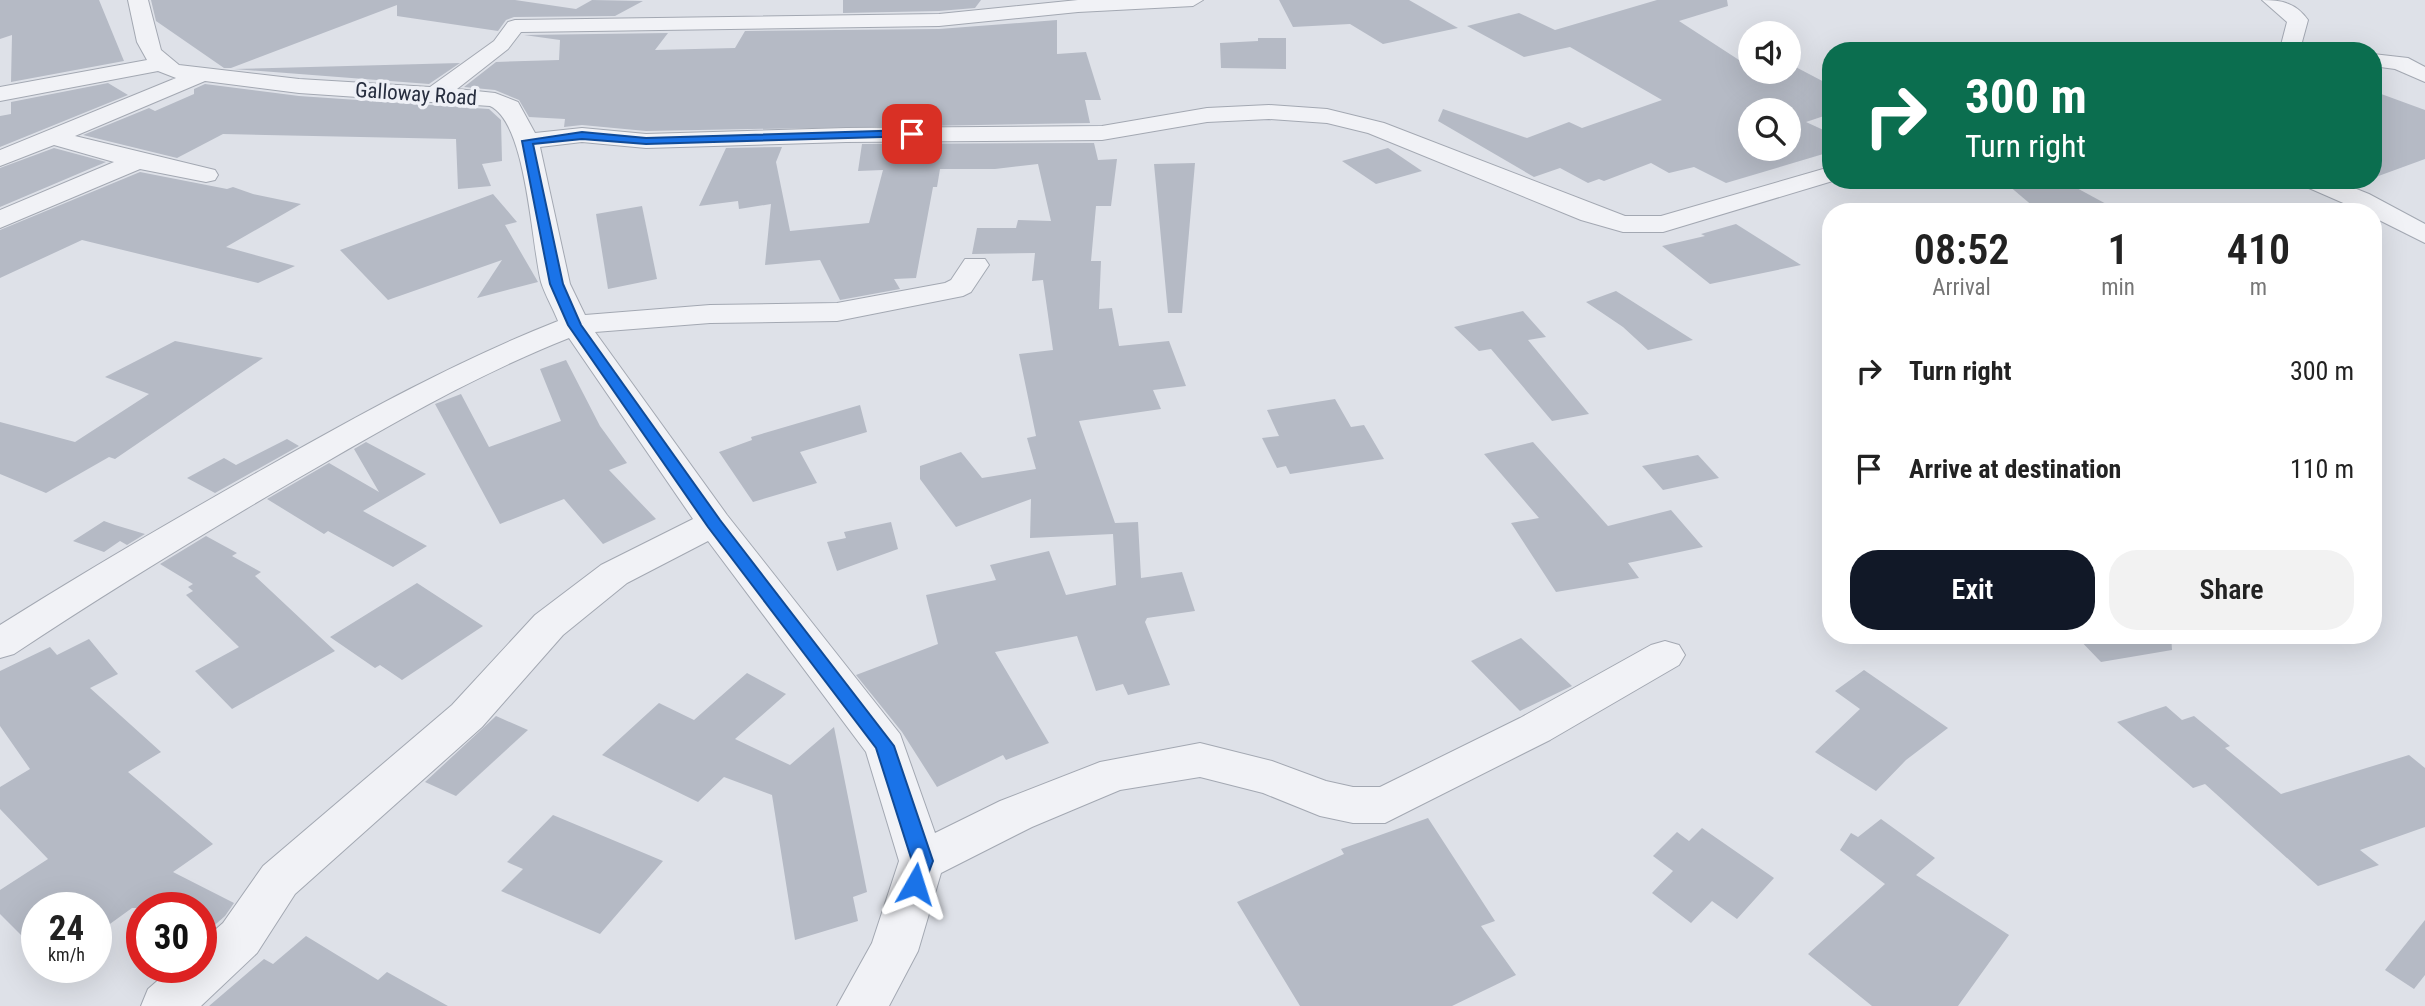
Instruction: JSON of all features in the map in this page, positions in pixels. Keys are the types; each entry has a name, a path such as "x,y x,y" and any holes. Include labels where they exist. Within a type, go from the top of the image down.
{"street":[{"path":"0,94 158,64 152,55 138,0"},
{"path":"742,22 775,0"},
{"path":"434,94 501,45 518,16 620,26 742,22 851,23 1000,8 1193,0"},
{"path":"2272,0 2298,20 2292,42"},
{"path":"620,26 654,6"},
{"path":"2382,61 2400,62 2425,75"},
{"name":"Galloway Road","path":"158,64 174,71 201,75 299,86 495,100 510,107 527,141 556,284 575,325 714,523 885,746 922,861"},
{"path":"0,159 201,75"},
{"path":"527,141 582,135 646,141 873,134 991,136 1102,133 1206,115 1280,113 1327,116 1376,128 1590,214 1623,224 1663,224 1822,176"},
{"path":"51,137 137,161 206,175"},
{"path":"0,220 137,161"},
{"path":"2334,189 2367,203"},
{"path":"2382,211 2425,234"},
{"path":"0,644 113,570 403,403 514,349 575,325 710,314 837,312 953,290 961,286 975,265"},
{"path":"166,1006 240,938 279,880 467,716 549,625 614,574 714,523"},
{"path":"862,1006 894,951 922,861 1016,814 1115,774 1200,760 1272,778 1320,798 1353,804 1385,805 1535,729 1665,655"}],"building":[{"path":"0,0 99,0 124,61 11,82 12,35 0,39"},
{"path":"151,0 515,0 576,9 592,0 643,1 615,16 514,17 506,20 498,31 397,16 397,5 231,68 224,68 156,21"},
{"path":"843,0 981,0 975,8 843,13"},
{"path":"1279,0 1409,0 1458,28 1383,44 1350,24 1293,27"},
{"path":"1657,0 1727,0 1728,6 1679,21 1738,59 1738,84 1801,84 1801,70 1822,81 1822,117 1806,122 1822,129 1822,154 1801,161 1801,98 1738,98 1738,161 1800,161 1726,183 1694,167 1669,173 1651,163 1604,181 1599,179 1588,183 1560,168 1534,177 1438,121 1443,109 1527,138 1569,122 1582,128 1662,100 1570,47 1524,57 1467,26 1519,13 1555,30"},
{"path":"1057,20 1057,54 1086,52 1101,100 1085,100 1090,123 646,131 582,125 564,127 565,119 529,117 519,100 495,90 464,87 496,62 559,60 560,40 524,35 668,33 655,50 735,48 745,31 939,29"},
{"path":"1258,38 1286,38 1286,69 1221,68 1220,43 1258,41"},
{"path":"460,63 429,84 234,69"},
{"path":"108,83 128,95 0,147 0,116 11,114 11,102"},
{"path":"205,84 299,96 489,109 501,120 502,161 482,164 491,186 458,189 456,139 223,134 177,158 83,135 149,108 155,111 194,94 194,89"},
{"path":"2382,94 2425,110 2425,159 2382,175"},
{"path":"1094,143 1098,160 1117,159 1111,206 1096,206 1091,261 1101,261 1099,309 1112,308 1119,346 1169,341 1186,386 1153,390 1161,409 1079,421 1115,523 1138,522 1141,578 1182,572 1195,611 1147,618 1145,622 1170,685 1128,695 1123,684 1096,691 1077,636 995,652 1049,743 1006,760 1003,755 937,787 902,732 856,675 938,644 926,595 996,580 990,565 1049,551 1066,595 1116,585 1113,534 1030,538 1031,499 956,527 920,479 920,466 961,452 982,478 1036,469 1027,438 1036,436 1019,354 1053,350 1043,280 1032,281 1035,253 972,254 977,228 1016,228 1018,220 1051,221 1038,164 995,169 940,169 937,187 933,187 916,278 894,279 900,289 840,300 820,260 765,265 771,204 739,209 738,201 699,206 726,148 782,147 776,162 790,231 869,223 883,170 858,171 862,144"},
{"path":"54,148 106,162 0,207 0,168"},
{"path":"1388,148 1422,171 1376,184 1342,161"},
{"path":"1195,163 1182,313 1168,313 1154,164"},
{"path":"140,172 227,189 233,187 301,204 226,247 295,266 258,283 82,240 0,278 0,230"},
{"path":"2013,189 2079,189 2104,203 2029,203"},
{"path":"493,194 517,222 505,225 538,282 477,298 502,260 388,300 340,250"},
{"path":"642,206 657,279 608,289 596,214"},
{"path":"1736,224 1801,265 1710,284 1662,246 1705,236 1701,234"},
{"path":"1616,291 1693,340 1648,350 1623,327 1586,302"},
{"path":"1523,311 1546,337 1528,340 1589,414 1552,421 1491,349 1479,351 1454,327"},
{"path":"175,341 263,358 115,459 109,457 46,493 0,474 0,422 75,442 149,394 105,377"},
{"path":"566,360 600,426 627,463 609,470 656,519 603,544 564,499 500,524 435,404 461,394 489,447 561,421 540,369"},
{"path":"1335,399 1351,427 1364,425 1384,459 1290,474 1286,466 1277,468 1262,438 1279,436 1267,410"},
{"path":"860,405 867,432 800,452 817,483 753,502 719,452 752,440 751,437"},
{"path":"287,439 299,446 215,493 187,478 224,458 236,465"},
{"path":"366,442 426,474 363,511 427,546 393,567 328,531 324,534 267,499 329,463 379,492 354,449"},
{"path":"1533,442 1608,526 1671,510 1703,547 1628,563 1639,578 1556,592 1511,523 1539,518 1484,454"},
{"path":"1698,455 1719,478 1663,490 1642,466"},
{"path":"104,521 145,534 127,545 120,541 104,552 73,541"},
{"path":"891,522 898,549 837,571 827,542 846,538 844,532"},
{"path":"206,536 237,553 232,556 261,572 255,576 335,651 232,709 195,671 239,647 186,595 193,591 188,587 193,584 160,564"},
{"path":"417,583 483,626 402,680 380,665 375,668 330,637"},
{"path":"1521,638 1572,686 1520,711 1471,661"},
{"path":"89,639 118,674 90,688 161,752 128,772 213,844 173,872 212,892 126,892 126,912 112,922 112,892 21,892 21,935 0,914 0,890 48,859 0,809 0,787 30,769 0,726 0,671 50,647 57,655"},
{"path":"2084,644 2172,644 2172,650 2101,662"},
{"path":"1864,670 1948,728 1906,760 1876,791 1815,752 1860,709 1835,691"},
{"path":"747,673 786,694 735,739 790,765 834,727 867,892 853,897 858,921 795,940 772,795 724,777 698,802 602,755 659,703 694,720"},
{"path":"2166,706 2182,720 2194,716 2230,746 2225,748 2281,794 2409,755 2425,768 2425,827 2360,850 2379,865 2318,886 2205,784 2193,788 2117,722"},
{"path":"496,716 528,730 456,796 425,782"},
{"path":"553,815 663,861 600,934 501,891 523,869 507,862"},
{"path":"1428,818 1495,921 1481,926 1516,975 1452,1006 1300,1006 1237,902 1344,854 1341,849"},
{"path":"1881,819 1935,858 1916,875 2009,935 1958,1006 1872,1006 1808,954 1885,884 1840,850 1851,833 1858,837"},
{"path":"1702,828 1774,878 1737,919 1712,901 1691,923 1652,893 1673,871 1653,856 1677,832 1689,841"},
{"path":"217,894 234,903 217,923"},
{"path":"2425,920 2425,975 2414,989 2385,970"},
{"path":"306,936 378,980 387,972 448,1006 209,1006 264,959 273,964"}],"route":[{"path":"912,134 646,141 582,135 527,141 556,284 575,325 714,523 885,746 922,861 915,884"}]}
